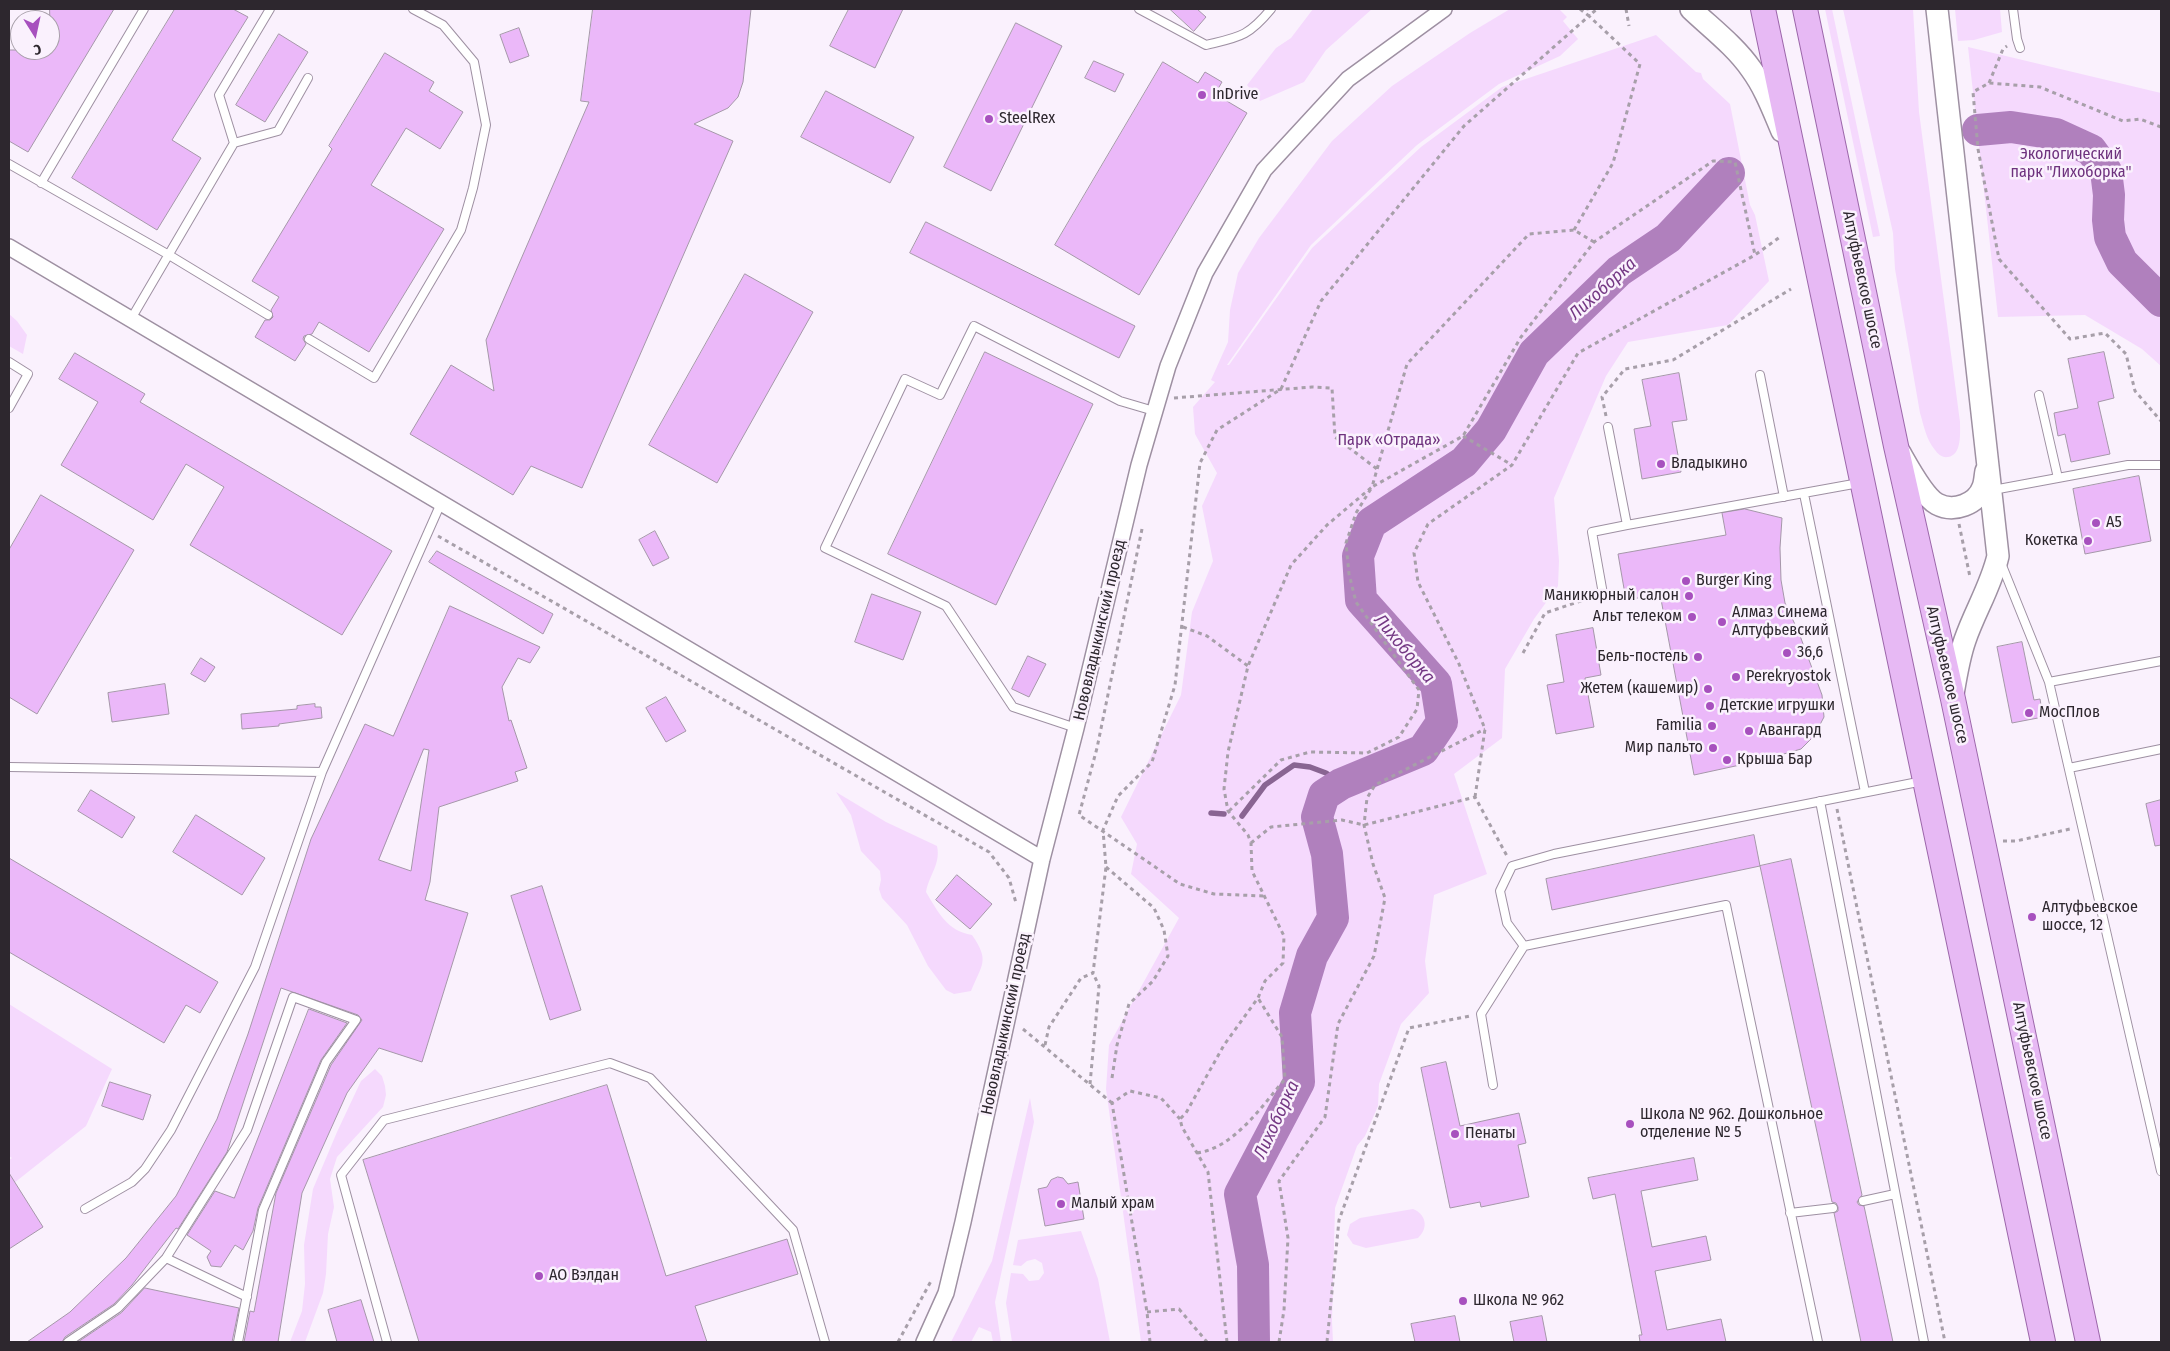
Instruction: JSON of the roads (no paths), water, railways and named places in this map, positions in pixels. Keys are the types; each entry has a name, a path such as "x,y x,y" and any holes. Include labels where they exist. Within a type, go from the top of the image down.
{"main road":[{"path":"1691,9 1737,52 1751,68 1765,92 1794,159"},
{"path":"1763,9 2043,1342"},
{"name":"Алтуфьевское шоссе","path":"1806,9 1896,446 1953,699 2088,1342"},
{"path":"1937,9 1998,556 1993,578 1965,640 1957,668 1953,699"},
{"path":"1896,446 1924,490 1936,504 1951,508 1963,506 1976,499 1983,487 1988,464"}],"street":[{"name":"Нововладыкинский проезд","path":"924,1342 946,1293 1042,859 1156,405 1168,366 1205,273 1264,170 1348,79 1444,9"},
{"path":"9,247 1042,859"}],"lane":[{"path":"41,183 144,9"},
{"path":"234,143 219,95 270,9"},
{"path":"309,339 374,378 460,230 473,188 486,126 474,62 443,25 413,9"},
{"path":"1139,9 1206,45 1241,37 1257,26 1271,9"},
{"path":"2013,9 2020,48"},
{"path":"131,319 234,143 278,131 308,78"},
{"path":"9,164 169,255 268,315"},
{"path":"1076,728 1013,707 946,606 825,548 905,379 940,395 974,326 1120,401 1156,405"},
{"path":"9,362 28,374 9,408"},
{"path":"1760,375 1784,497"},
{"path":"2039,395 2058,478"},
{"path":"1608,427 1626,526"},
{"path":"1991,490 2128,465 2161,465"},
{"path":"1603,594 1592,532 1863,482"},
{"path":"1804,494 1865,792"},
{"path":"85,1209 132,1182 145,1169 171,1130 255,967 322,772 441,503"},
{"path":"1998,556 2049,682 2161,1170"},
{"path":"2049,682 2161,661"},
{"path":"2069,768 2161,749"},
{"path":"9,767 322,772"},
{"path":"1524,946 1507,923 1500,891 1512,866 1563,852 1925,781"},
{"path":"1820,801 1894,1194 1924,1342"},
{"path":"1493,1085 1481,1014 1524,946 1726,905 1818,1342"},
{"path":"68,1342 118,1308 166,1258 246,1130 293,997 356,1020 326,1062 263,1210 238,1342"},
{"path":"387,1342 341,1175 384,1120 610,1064 650,1078 793,1230 825,1342"},
{"path":"1863,1200 1894,1194"},
{"path":"1790,1213 1833,1208"},
{"path":"166,1258 247,1297"}],"waterway":[{"name":"Лихоборка","path":"1978,130 2011,127 2056,134 2091,150 2106,171 2109,195 2108,220 2110,237 2122,262 2161,301"},
{"name":"Лихоборка","path":"1254,1342 1253,1265 1240,1194 1299,1082 1295,1013 1312,956 1333,918 1327,854 1317,817 1324,795 1341,784 1423,750 1442,722 1436,684 1361,600 1358,556 1371,523 1464,462 1491,430 1534,353 1619,271 1668,238 1729,173"},
{"path":"1242,816 1265,785 1294,765 1310,767 1326,773 1341,784"},
{"path":"1211,813 1224,814"}],"place":[{"name":"InDrive","path":"1202,95"},
{"name":"SteelRex","path":"989,119"},
{"name":"Владыкино","path":"1661,464"},
{"name":"A5","path":"2096,523"},
{"name":"Кокетка","path":"2088,541"},
{"name":"Burger King","path":"1686,581"},
{"name":"Маникюрный салон","path":"1689,596"},
{"name":"Альт телеком","path":"1692,617"},
{"name":"Алмаз Синема Алтуфьевский","path":"1722,622"},
{"name":"36,6","path":"1787,653"},
{"name":"Бель-постель","path":"1698,657"},
{"name":"Perekryostok","path":"1736,677"},
{"name":"Жетем (кашемир)","path":"1708,689"},
{"name":"Детские игрушки","path":"1710,706"},
{"name":"МосПлов","path":"2029,713"},
{"name":"Familia","path":"1712,726"},
{"name":"Авангард","path":"1749,731"},
{"name":"Мир пальто","path":"1713,748"},
{"name":"Крыша Бар","path":"1727,760"},
{"name":"Алтуфьевское шоссе, 12","path":"2032,917"},
{"name":"Школа № 962. Дошкольное отделение № 5","path":"1630,1124"},
{"name":"Пенаты","path":"1455,1134"},
{"name":"Малый храм","path":"1061,1204"},
{"name":"АО Вэлдан","path":"539,1276"},
{"name":"Школа № 962","path":"1463,1301"}],"park label":[{"name":"Экологический парк \"Лихоборка\"","path":"2071,164"},
{"name":"Парк «Отрада»","path":"1389,441"}]}
